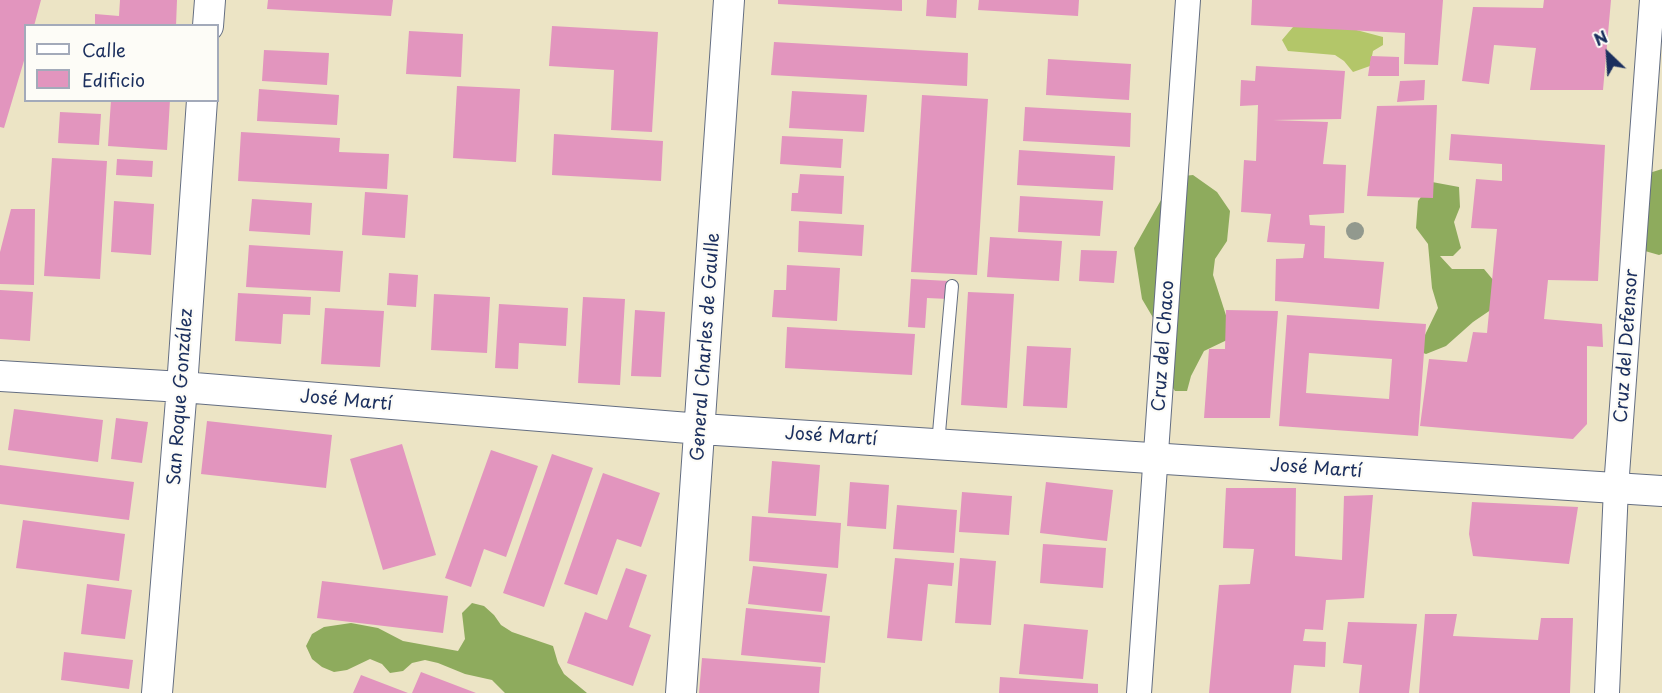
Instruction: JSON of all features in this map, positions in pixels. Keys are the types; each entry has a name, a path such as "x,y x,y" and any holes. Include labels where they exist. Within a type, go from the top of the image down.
{"street":[{"path":"208,24 210,0"},
{"name":"General Charles de Gaulle","path":"681,693 729,0"},
{"name":"Cruz del Chaco","path":"1139,693 1188,0"},
{"name":"Cruz del Defensor","path":"1607,693 1616,488 1652,0"},
{"name":"San Roque González","path":"157,693 202,102"},
{"name":"José Martí","path":"0,376 182,387 701,429 1662,491"}],"lane":[{"path":"938,444 952,286"}],"green space":[{"path":"1293,27 1345,27 1383,37 1383,45 1373,51 1370,66 1353,72 1344,61 1335,55 1288,51 1282,40"},
{"path":"1662,169 1662,254 1659,255 1638,249 1643,175"},
{"path":"1193,175 1217,192 1230,211 1227,241 1215,259 1213,275 1232,334 1227,340 1204,351 1191,376 1187,391 1175,391 1171,385 1168,343 1142,299 1134,248 1174,177"},
{"path":"1432,182 1459,187 1460,207 1454,222 1461,248 1453,256 1440,256 1452,269 1484,269 1494,281 1501,303 1473,322 1446,346 1426,354 1415,350 1438,308 1432,288 1428,244 1416,228 1418,201"},
{"path":"472,603 484,606 501,625 512,632 553,646 564,674 587,693 505,693 492,680 465,674 425,660 412,663 403,671 390,673 382,664 370,659 347,670 334,672 322,667 312,659 306,646 312,634 324,627 351,623 378,628 403,641 458,651 465,639 462,613"}],"building":[{"path":"0,0 41,0 35,24 24,24 24,61 4,128 0,127"},
{"path":"120,0 177,0 176,24 95,24 95,14 119,16"},
{"path":"268,0 393,0 391,16 267,9"},
{"path":"778,0 902,0 902,11 778,4"},
{"path":"927,0 957,0 956,18 926,16"},
{"path":"979,0 1079,0 1078,16 978,10"},
{"path":"1252,0 1443,0 1438,65 1404,64 1405,33 1251,25"},
{"path":"1544,0 1611,0 1603,90 1530,90 1536,48 1494,45 1489,84 1462,81 1473,7 1543,8"},
{"path":"552,26 658,32 652,132 611,130 614,70 549,66"},
{"path":"409,31 463,34 461,77 406,74"},
{"path":"774,42 968,53 967,86 771,75"},
{"path":"264,50 329,53 327,85 262,81"},
{"path":"1371,56 1399,57 1399,76 1368,76"},
{"path":"1048,59 1131,64 1129,100 1046,95"},
{"path":"1256,66 1345,71 1341,119 1273,120 1328,122 1323,164 1346,165 1344,213 1309,215 1310,225 1325,226 1324,258 1384,262 1379,309 1275,301 1276,259 1303,258 1305,244 1267,242 1271,214 1241,212 1244,160 1256,161 1258,105 1240,106 1241,80 1255,81"},
{"path":"1425,80 1424,100 1397,102 1400,81"},
{"path":"457,86 520,89 516,162 453,158"},
{"path":"259,89 339,95 337,125 257,121"},
{"path":"792,91 867,95 864,132 789,128"},
{"path":"922,95 988,99 977,275 911,272"},
{"path":"111,102 170,102 167,150 108,146"},
{"path":"1437,105 1433,198 1367,196 1377,106"},
{"path":"1025,107 1131,113 1130,147 1023,141"},
{"path":"60,112 101,114 99,145 58,143"},
{"path":"241,132 340,138 339,152 389,154 387,189 238,181"},
{"path":"554,134 663,141 661,181 552,175"},
{"path":"1451,134 1605,145 1598,281 1548,280 1544,319 1602,324 1603,347 1587,346 1587,424 1573,439 1420,426 1429,359 1467,362 1473,332 1487,333 1497,229 1471,228 1476,179 1502,181 1502,164 1449,160"},
{"path":"782,136 843,139 841,168 780,164"},
{"path":"1019,150 1115,156 1113,190 1017,185"},
{"path":"52,158 107,161 100,279 44,276"},
{"path":"117,159 153,161 152,177 116,175"},
{"path":"800,174 844,176 842,214 791,211 792,193 798,193"},
{"path":"365,192 408,195 405,238 362,235"},
{"path":"1020,196 1103,201 1100,236 1018,232"},
{"path":"252,199 312,203 310,235 249,231"},
{"path":"114,201 154,204 151,255 111,252"},
{"path":"11,209 35,209 34,285 0,284 0,252"},
{"path":"799,221 864,225 862,256 798,252"},
{"path":"990,237 1062,241 1059,281 987,277"},
{"path":"249,245 343,251 340,292 246,287"},
{"path":"1081,250 1117,251 1114,283 1079,281"},
{"path":"787,265 840,268 837,321 772,317 774,290 786,290"},
{"path":"389,273 418,275 416,307 387,305"},
{"path":"911,279 949,281 948,299 927,298 925,328 908,327"},
{"path":"0,290 33,292 30,341 0,339"},
{"path":"968,292 1014,294 1007,408 961,405"},
{"path":"238,293 311,297 310,315 283,314 281,344 235,341"},
{"path":"434,294 490,297 487,353 431,350"},
{"path":"583,297 625,299 620,385 578,383"},
{"path":"499,304 568,308 566,346 519,343 518,369 495,368"},
{"path":"325,308 384,311 380,367 321,364"},
{"path":"635,310 665,312 661,377 631,376"},
{"path":"1226,310 1278,311 1270,418 1204,418 1209,349 1225,349"},
{"path":"1287,315 1426,324 1418,436 1279,426","holes":["1309,353 1392,359 1389,399 1306,393"]},
{"path":"787,327 915,334 912,375 785,368"},
{"path":"1027,346 1071,348 1067,408 1023,406"},
{"path":"14,409 103,420 98,462 8,450"},
{"path":"116,418 148,422 142,463 111,459"},
{"path":"207,421 332,435 326,488 201,474"},
{"path":"402,444 436,555 383,570 350,459"},
{"path":"491,450 538,466 506,557 484,549 471,587 445,578"},
{"path":"552,454 593,468 544,607 503,593"},
{"path":"772,461 820,465 816,516 768,513"},
{"path":"0,465 134,482 129,520 0,504"},
{"path":"603,473 660,493 641,547 617,539 597,595 564,584"},
{"path":"850,482 889,485 886,529 847,526"},
{"path":"1046,482 1113,490 1107,541 1040,533"},
{"path":"1226,488 1296,488 1295,556 1342,560 1344,496 1373,495 1364,598 1326,600 1323,630 1305,629 1303,641 1326,642 1325,667 1294,665 1291,693 1209,693 1219,585 1250,584 1254,549 1223,548"},
{"path":"962,492 1012,496 1009,535 959,532"},
{"path":"1472,502 1578,507 1569,564 1473,556 1469,534"},
{"path":"897,505 957,510 954,553 893,549"},
{"path":"752,516 841,523 838,568 749,561"},
{"path":"23,520 125,534 119,581 16,568"},
{"path":"1043,544 1106,548 1103,588 1040,583"},
{"path":"895,558 954,563 952,586 928,584 922,641 887,638"},
{"path":"960,558 996,561 991,625 955,623"},
{"path":"753,566 827,574 822,612 748,604"},
{"path":"626,568 647,575 629,627 651,635 633,686 567,663 585,612 607,620"},
{"path":"322,581 448,596 443,633 317,618"},
{"path":"87,584 132,590 125,639 81,634"},
{"path":"746,608 830,616 825,663 741,655"},
{"path":"1425,614 1457,614 1453,636 1538,640 1541,618 1573,618 1570,693 1419,693"},
{"path":"1348,622 1417,624 1409,693 1359,693 1362,665 1343,663"},
{"path":"1024,624 1088,630 1083,679 1019,674"},
{"path":"64,652 133,660 129,689 61,680"},
{"path":"702,658 821,667 819,693 699,693"},
{"path":"421,672 476,693 412,693"},
{"path":"361,675 408,693 353,693"},
{"path":"1000,677 1098,684 1098,693 999,693"}]}
